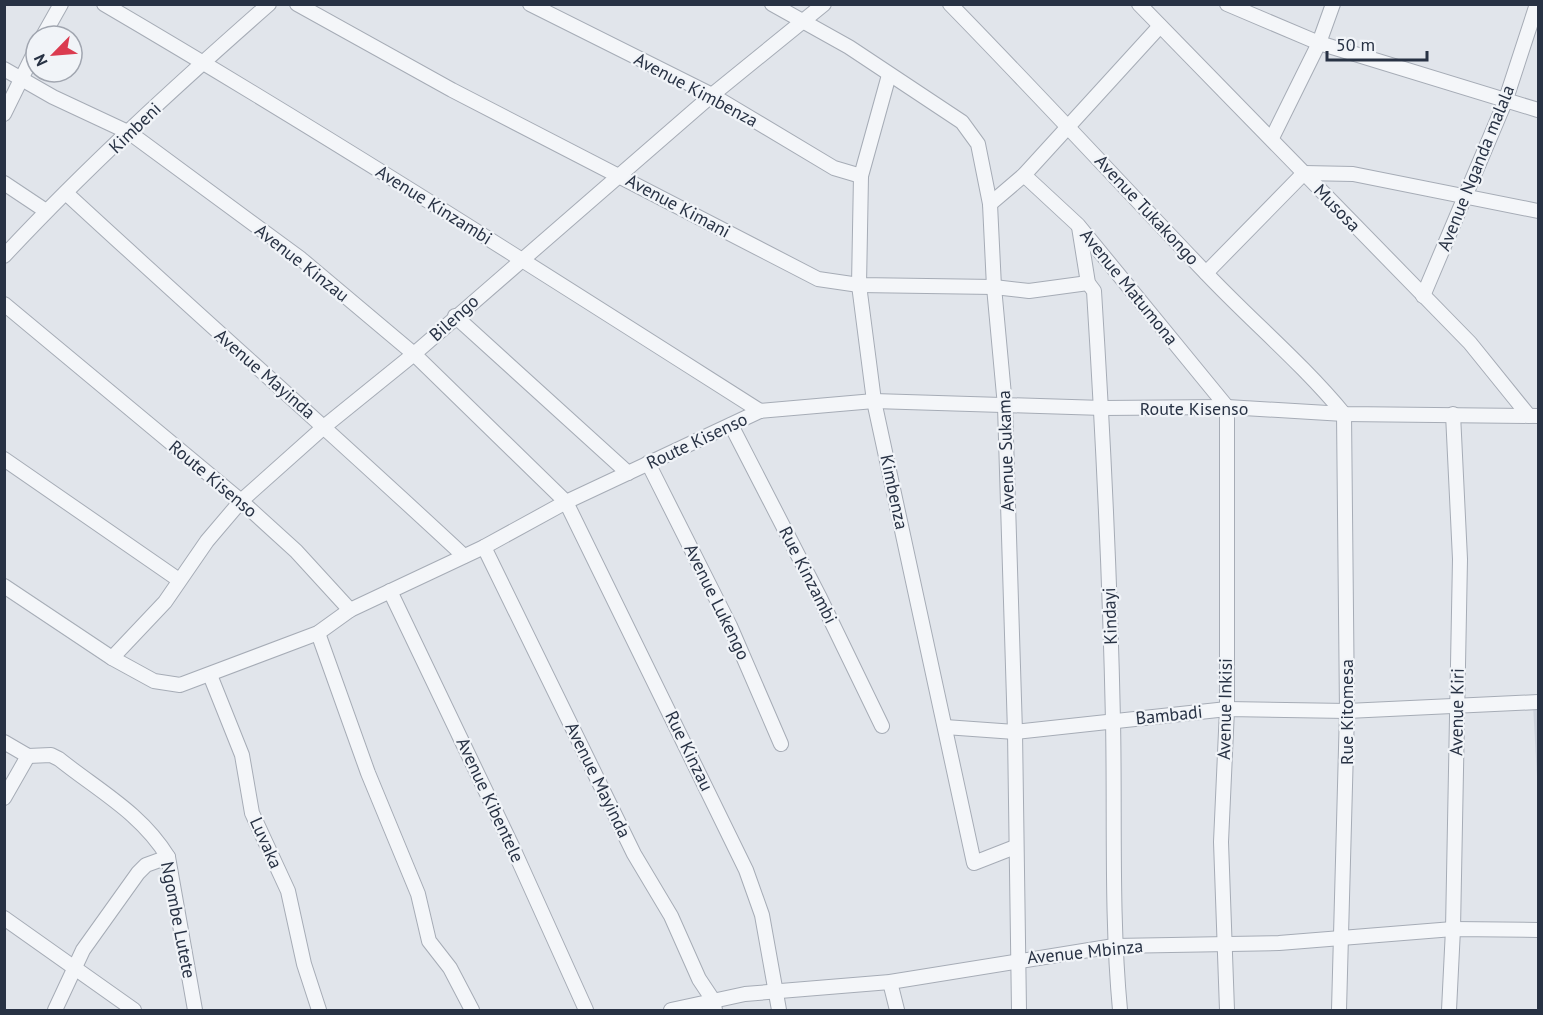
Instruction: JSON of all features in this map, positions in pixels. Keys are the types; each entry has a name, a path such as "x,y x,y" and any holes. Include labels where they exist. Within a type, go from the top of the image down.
{"street":[{"path":"50,24 61,4"},
{"name":"Avenue Kinzambi","path":"104,4 203,62 760,411"},
{"name":"Kimbeni","path":"4,256 46,211 203,62 269,4"},
{"name":"Avenue Kimani","path":"297,4 452,90 818,279 859,285 994,287 1029,291 1088,283"},
{"name":"Avenue Kimbenza","path":"530,4 712,95 834,168 861,177"},
{"name":"Avenue Sukama","path":"772,4 849,47 962,122 978,144 990,204 994,287 1005,406 1015,732 1018,1011"},
{"name":"Bilengo","path":"112,658 165,602 207,541 241,501 325,426 414,354 712,95 824,4"},
{"name":"Avenue Tukakongo","path":"950,4 1069,126 1206,273 1315,380 1344,414"},
{"name":"Musosa","path":"1139,4 1470,343 1534,416"},
{"path":"1227,4 1319,43 1505,102 1539,110"},
{"path":"1272,138 1319,43 1333,4"},
{"name":"Avenue Nganda malala","path":"1424,296 1505,102 1537,4"},
{"path":"990,204 1024,175 1160,26"},
{"name":"Avenue Kinzau","path":"4,69 130,133 301,259 414,354 566,502"},
{"path":"4,114 24,71"},
{"name":"Kimbenza","path":"889,75 861,177 859,285 874,401 974,863 1015,847"},
{"path":"1206,273 1304,174 1353,174 1539,212"},
{"name":"Avenue Matumona","path":"1024,175 1078,225 1227,407"},
{"path":"4,183 46,211"},
{"name":"Avenue Mayinda","path":"66,193 209,326 325,426 464,556"},
{"name":"Kindayi","path":"1078,225 1088,283 1094,291 1102,408 1113,721 1114,946 1120,1011"},
{"name":"Route Kisenso","path":"4,304 241,501 296,551 350,610 484,547 566,502 760,411 874,401 1102,408 1227,407 1344,414 1534,416"},
{"path":"455,316 628,473"},
{"name":"Avenue Inkisi","path":"1227,407 1227,709 1221,842 1227,1011"},
{"name":"Rue Kitomesa","path":"1340,1011 1347,711 1344,414"},
{"name":"Avenue Kiri","path":"1449,1011 1454,929 1460,559 1453,414"},
{"name":"Rue Kinzambi","path":"731,425 820,597 882,726"},
{"path":"4,459 179,580"},
{"name":"Avenue Lukengo","path":"648,463 730,626 781,744"},
{"name":"Rue Kinzau","path":"566,502 746,870 762,915 779,1011"},
{"name":"Avenue Mayinda","path":"484,547 634,854 671,916 699,979 714,1005"},
{"path":"4,586 112,658 154,681 180,685 318,633 350,610"},
{"name":"Avenue Kibentele","path":"390,591 512,846 586,1011"},
{"path":"318,633 368,773 418,894 429,942 450,968 472,1011"},
{"name":"Luvaka","path":"210,675 243,755 252,813 288,891 304,964 319,1011"},
{"name":"Bambadi","path":"945,727 1015,732 1227,709 1347,711 1539,702"},
{"name":"Ngombe Lutete","path":"4,742 28,756 51,755 59,759 140,820 168,856 195,1011"},
{"path":"4,798 28,756"},
{"path":"55,1011 83,950 138,873 146,865 168,856"},
{"path":"4,918 134,1011"},
{"name":"Avenue Mbinza","path":"671,1011 714,1005 745,994 890,982 1114,946 1224,944 1454,929 1539,930"},
{"path":"890,982 897,1011"}],"shaded area":[{"path":"1533,705 1538,705 1538,794"}]}
